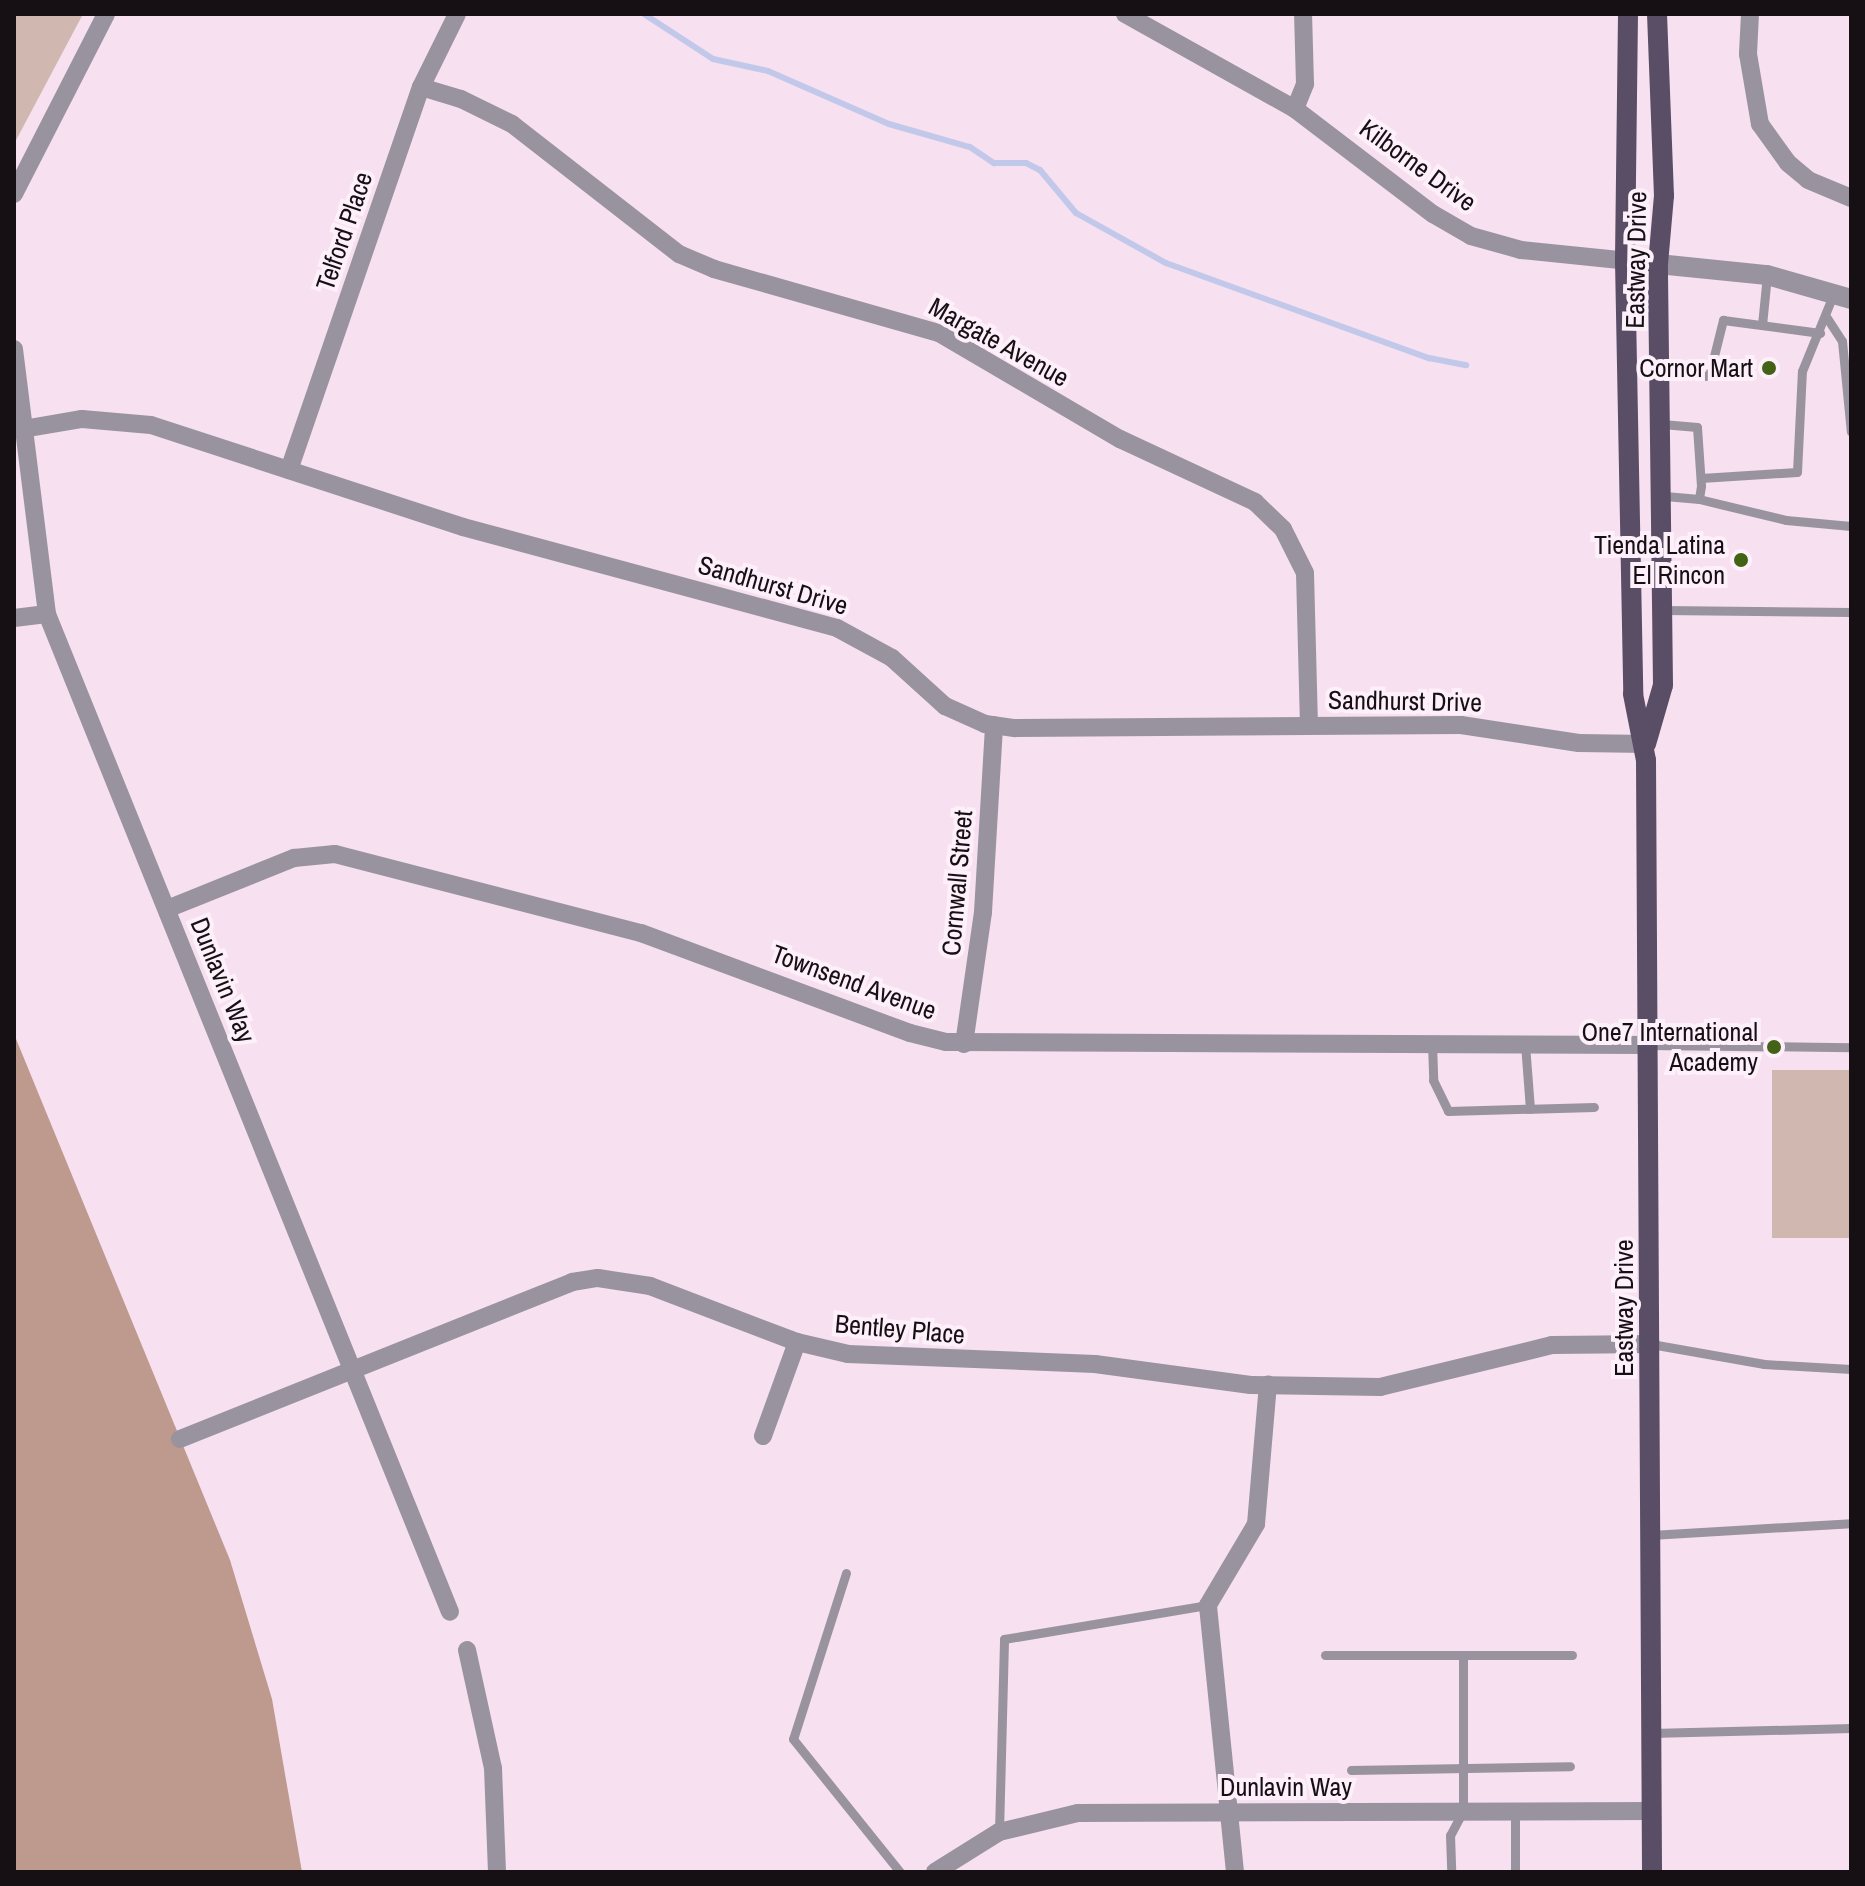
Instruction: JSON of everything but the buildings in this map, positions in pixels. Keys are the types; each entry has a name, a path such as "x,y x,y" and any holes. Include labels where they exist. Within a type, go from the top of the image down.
{"main road":[{"name":"Eastway Drive","path":"1628,14 1625,261 1633,694 1646,744 1652,1872"},
{"name":"Eastway Drive","path":"1646,744 1663,685 1658,264 1664,196 1657,14"}],"street":[{"path":"14,194 106,14"},
{"name":"Telford Place","path":"289,470 421,87 457,14"},
{"name":"Kilborne Drive","path":"1125,14 1295,109 1433,214 1471,236 1521,250 1767,275 1842,296"},
{"path":"1295,109 1305,84 1303,14"},
{"path":"1750,14 1748,54 1760,124 1788,163 1808,180 1851,198"},
{"name":"Margate Avenue","path":"421,87 461,99 512,124 679,254 714,269 939,333 1107,432 1255,502 1283,529 1305,573 1309,726"},
{"name":"Dunlavin Way","path":"14,349 47,614 450,1612"},
{"name":"Sandhurst Drive","path":"23,429 117,419 151,425 463,527 837,628 892,658 945,706 994,725 1461,725 1579,743 1646,744"},
{"path":"14,618 47,614"},
{"name":"Cornwall Street","path":"964,1044 983,912 994,725"},
{"name":"Townsend Avenue","path":"167,909 294,858 347,856 641,933 910,1033 964,1044 1647,1045"},
{"name":"Bentley Place","path":"180,1439 572,1282 598,1278 650,1286 797,1342 879,1358 1095,1364 1268,1385 1380,1387 1552,1345 1651,1344"},
{"path":"763,1436 797,1342"},
{"path":"1235,1872 1232,1813 1208,1605 1256,1524 1268,1385"},
{"path":"467,1650 493,1768 497,1872"},
{"name":"Dunlavin Way","path":"935,1872 999,1832 1078,1813 1652,1811"}],"lane":[{"path":"1762,325 1767,275"},
{"path":"1701,478 1797,472 1802,371 1827,318 1842,296"},
{"path":"1827,318 1846,341 1851,432"},
{"path":"1661,374 1709,376 1723,320 1820,333"},
{"path":"1662,424 1697,427 1701,478 1699,499"},
{"path":"1662,496 1699,499 1786,520 1851,526"},
{"path":"1662,610 1851,612"},
{"path":"1432,1043 1433,1080 1448,1111 1594,1107"},
{"path":"1525,1044 1530,1109"},
{"path":"1647,1045 1851,1047"},
{"path":"1651,1344 1764,1364 1851,1369"},
{"path":"1651,1535 1851,1523"},
{"path":"846,1573 793,1739 900,1872"},
{"path":"999,1832 1004,1639 1208,1605"},
{"path":"1325,1655 1572,1655"},
{"path":"1451,1872 1450,1835 1463,1811 1463,1655"},
{"path":"1651,1733 1851,1728"},
{"path":"1351,1770 1570,1766"},
{"path":"1515,1812 1515,1872"}],"shaded area":[{"path":"14,14 83,14 14,144"},
{"path":"14,1034 230,1560 272,1699 302,1872 14,1872"},
{"path":"1772,1070 1851,1070 1851,1238 1772,1238"}],"waterway":[{"path":"644,14 713,59 768,71 889,124 970,147 994,163 1026,163 1040,170 1076,213 1166,263 1429,358 1466,365"}],"place":[{"name":"Cornor Mart","path":"1769,368"},
{"name":"Tienda Latina El Rincon","path":"1741,560"},
{"name":"One7 International Academy","path":"1774,1047"}]}
